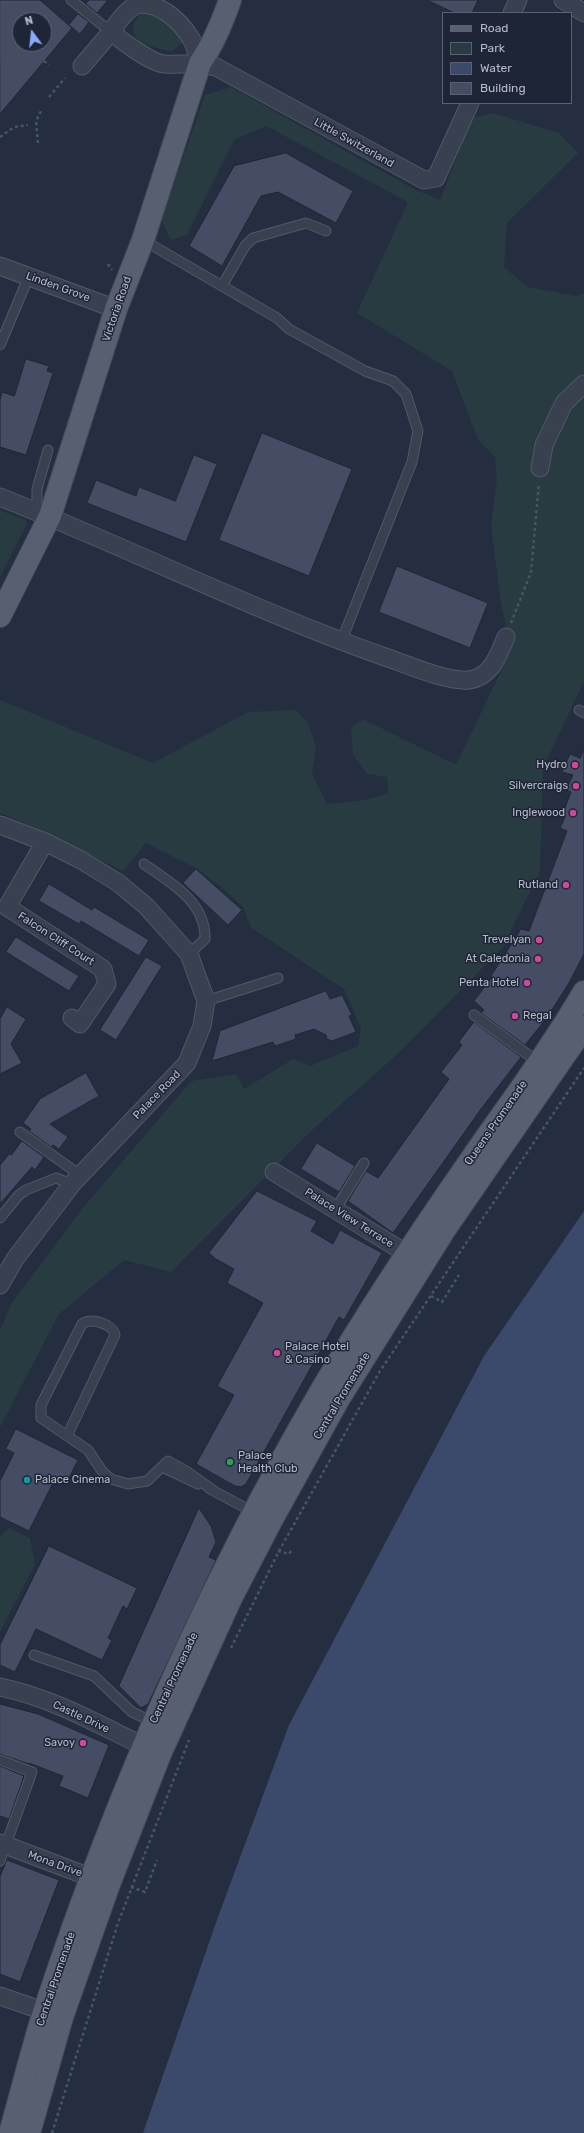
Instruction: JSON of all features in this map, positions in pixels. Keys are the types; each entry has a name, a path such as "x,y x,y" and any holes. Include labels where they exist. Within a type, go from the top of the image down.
{"main road":[{"name":"Victoria Road","path":"0,616 44,514 116,309 143,240 200,63 217,35 230,0"},
{"name":"Queens Promenade","path":"414,1258 584,992"},
{"name":"Queens Promenade","path":"414,1258 584,1027"},
{"name":"Central Promenade","path":"10,2133 101,1881 151,1750 172,1728 214,1589 262,1517 321,1391 414,1258"},
{"name":"Central Promenade","path":"30,2133 53,2014"}],"street":[{"path":"512,12 518,0"},
{"path":"563,0 584,13"},
{"path":"82,66 112,32 124,15 140,1 153,3 166,8 191,38 200,63 162,64 132,48 112,32"},
{"name":"Little Switzerland","path":"200,63 216,67 424,180 436,178 470,104"},
{"name":"Linden Grove","path":"0,266 116,309"},
{"path":"540,468 544,445 564,403 584,384"},
{"path":"0,497 44,514 341,642 438,675 468,680 484,675 493,665 506,637"},
{"name":"Palace Road","path":"0,825 45,842 81,860 117,882 146,906 189,954 206,1001 202,1026 187,1063 76,1179 15,1259 0,1285"},
{"name":"Falcon Cliff Court","path":"45,842 3,912 104,969 107,984 80,1024 72,1018"},
{"name":"Palace View Terrace","path":"274,1172 414,1258"},
{"name":"Castle Drive","path":"0,1687 39,1698 74,1712 151,1750"},
{"name":"Mona Drive","path":"2,1850 101,1881"},
{"path":"0,1996 53,2014"}],"lane":[{"path":"71,0 112,32"},
{"path":"222,286 245,246 254,238 306,223 326,232"},
{"path":"143,240 277,318 289,329 358,367 393,381 406,394 418,431 412,462 341,642"},
{"path":"0,345 29,276"},
{"path":"44,514 37,489 48,450"},
{"path":"144,864 181,891 198,909 205,928 205,939 189,954"},
{"path":"206,1001 278,978"},
{"path":"474,1015 538,1062"},
{"path":"20,1132 76,1179"},
{"path":"335,1210 364,1163"},
{"path":"0,1218 19,1195 26,1190 56,1178 76,1179"},
{"path":"68,1434 115,1335 114,1331 108,1326 93,1321 87,1321 82,1324 40,1409 41,1418 44,1422 68,1434 88,1450 102,1471 111,1480 128,1484 147,1481 162,1467 214,1491 262,1517"},
{"path":"34,1655 94,1676 132,1712 172,1728"},
{"path":"0,1760 32,1772 2,1850"}],"path":[{"path":"44,61 49,65"},
{"path":"49,97 65,78"},
{"path":"38,143 36,122 41,111"},
{"path":"0,137 14,127 28,125"},
{"path":"506,637 531,572 540,468"},
{"name":"Central Promenade","path":"229,1653 279,1551 380,1371 584,1068"},
{"path":"431,1296 442,1302 459,1275"},
{"path":"279,1551 289,1554 292,1551"},
{"path":"52,2133 118,1923 131,1887 172,1728"},
{"path":"131,1887 145,1892 157,1860"}],"green space":[{"path":"147,11 153,12 168,22 183,42 171,52 144,44 136,38 133,29 135,21"},
{"path":"231,87 414,189 440,200 472,118 493,113 559,133 578,153 507,223 504,267 527,287 577,296 584,293 584,681 543,768 540,871 503,947 402,1050 309,1133 171,1272 124,1260 59,1314 0,1427 0,1330 11,1304 82,1209 191,1081 237,1074 244,1089 293,1059 310,1066 358,1046 361,1028 344,989 251,928 243,907 219,885 194,867 146,843 123,871 38,829 0,813 0,700 153,763 248,712 296,710 308,723 316,747 312,773 327,804 366,800 388,793 387,777 367,774 353,755 351,727 363,719 456,765 511,650 501,603 491,527 497,479 495,457 478,440 452,371 357,313 408,202 266,126 234,140 187,235 171,240 161,220 205,95"},
{"path":"0,510 26,520 27,524 0,577"},
{"path":"9,1528 30,1538 35,1564 0,1632 0,1536"}],"water":[{"path":"584,1211 584,2133 143,2133 218,1917 289,1725 484,1356"}],"building":[{"path":"0,0 40,0 72,28 52,52 52,12 12,12 12,52 52,52 0,114"},
{"path":"89,0 108,0 97,13 86,4"},
{"path":"427,0 478,0 472,12 453,12"},
{"path":"78,14 89,22 80,34 69,25"},
{"path":"286,153 353,191 336,223 278,192 261,196 222,266 189,246 234,166"},
{"path":"26,359 49,366 47,371 53,373 26,455 0,447 0,400 2,392 14,396"},
{"path":"262,433 352,469 309,576 219,540"},
{"path":"194,455 217,464 186,542 87,503 96,480 136,496 139,487 175,501"},
{"path":"397,566 488,603 470,648 379,612"},
{"path":"584,749 584,954 569,983 546,1019 525,1045 481,1013 484,1010 474,1001 492,977 491,976 521,929 529,931 567,831 560,828 565,817 562,816 571,792 566,790 573,775 562,772 570,754 580,758"},
{"path":"196,869 242,910 228,925 183,883"},
{"path":"49,884 92,910 94,907 149,940 139,956 81,921 79,924 39,901"},
{"path":"16,937 79,976 69,991 6,952"},
{"path":"146,957 162,966 116,1040 100,1030"},
{"path":"326,991 330,999 342,995 352,1015 349,1016 356,1032 332,1041 327,1039 326,1035 314,1029 295,1035 296,1039 275,1046 273,1042 212,1061 220,1031"},
{"path":"7,1007 26,1019 11,1044 22,1063 0,1074 0,1019"},
{"path":"474,1022 521,1057 481,1109 393,1233 348,1201 366,1171 378,1178 449,1079 441,1072 462,1045 459,1042"},
{"path":"86,1073 99,1096 50,1124 68,1137 59,1149 53,1145 51,1147 29,1131 31,1129 23,1123 40,1099"},
{"path":"22,1141 44,1157 35,1170 32,1167 0,1204 0,1165 9,1154 11,1155"},
{"path":"317,1143 355,1166 339,1192 301,1169"},
{"name":"Palace Hotel & Casino","path":"257,1191 317,1221 311,1231 333,1244 340,1230 382,1253 344,1320 339,1317 246,1484 241,1487 235,1486 196,1464 234,1395 217,1386 263,1303 227,1283 234,1269 216,1259 209,1253"},
{"name":"Palace Cinema","path":"16,1429 78,1460 66,1484 55,1479 29,1531 0,1517 0,1481 14,1453 6,1449"},
{"path":"199,1508 211,1526 216,1542 209,1557 216,1560 148,1704 141,1708 119,1686"},
{"path":"49,1546 137,1588 127,1609 123,1606 108,1638 112,1640 102,1660 36,1629 15,1672 0,1665 0,1645"},
{"path":"0,1704 38,1714 109,1745 88,1798 59,1786 63,1776 0,1754"},
{"path":"0,1766 24,1776 9,1819 0,1816"},
{"path":"7,1860 59,1880 20,1982 0,1974 0,1877"}],"tram line":[{"path":"17,2133 50,2013 97,1880 149,1749 220,1592 327,1394 412,1257 584,1003"},
{"path":"24,2133 57,2015 104,1882 155,1751 226,1595 266,1518 333,1398 417,1260 584,1016"}],"place":[{"name":"Hydro","path":"575,765"},
{"name":"Silvercraigs","path":"576,786"},
{"name":"Inglewood","path":"573,813"},
{"name":"Rutland","path":"566,885"},
{"name":"Trevelyan","path":"539,940"},
{"name":"At Caledonia","path":"538,959"},
{"name":"Penta Hotel","path":"527,983"},
{"name":"Regal","path":"515,1016"},
{"name":"Palace Hotel & Casino","path":"277,1353"},
{"name":"Palace Health Club","path":"230,1462"},
{"name":"Palace Cinema","path":"27,1480"},
{"name":"Savoy","path":"83,1743"}]}
